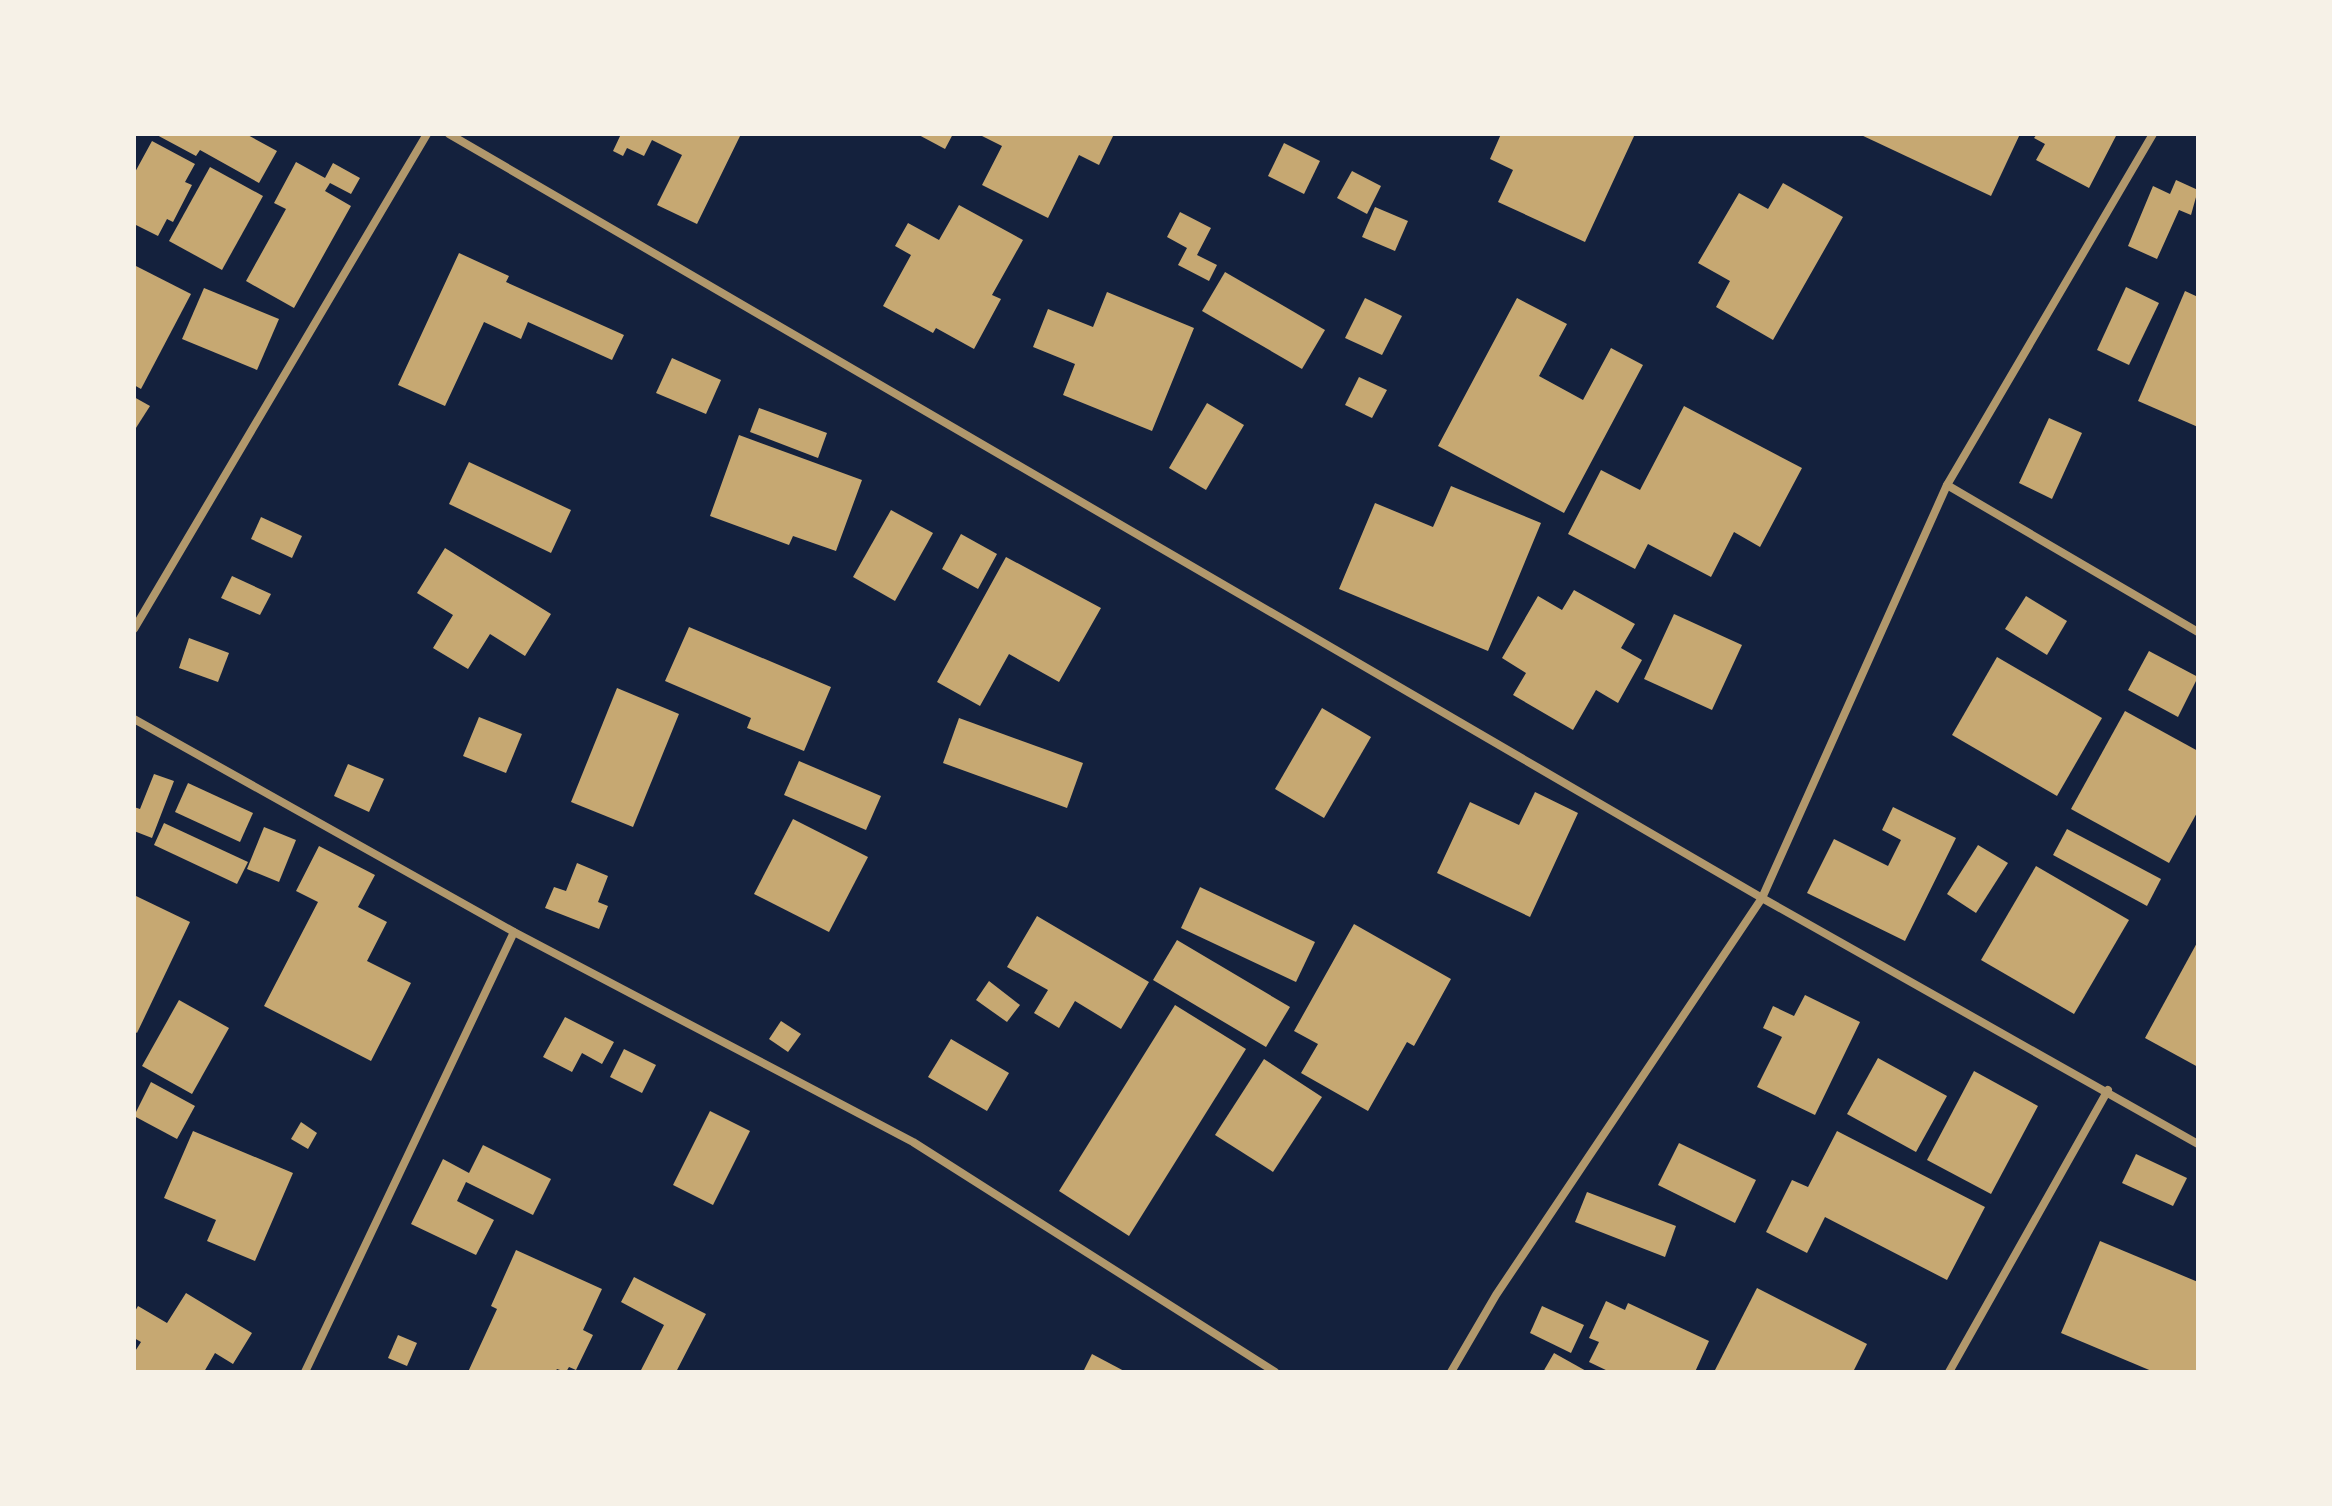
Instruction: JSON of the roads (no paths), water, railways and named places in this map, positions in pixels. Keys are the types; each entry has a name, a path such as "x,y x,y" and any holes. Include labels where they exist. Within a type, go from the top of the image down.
{"street":[{"path":"134,629 427,134"},
{"path":"449,134 1762,898 2108,1090 2198,1144"},
{"path":"1451,1372 1504,1282 1762,898 1947,485 2153,134"},
{"path":"1947,485 2198,632"},
{"path":"134,719 514,932 913,1142 1275,1372"},
{"path":"305,1372 514,932"},
{"path":"1949,1372 2108,1090"}]}
